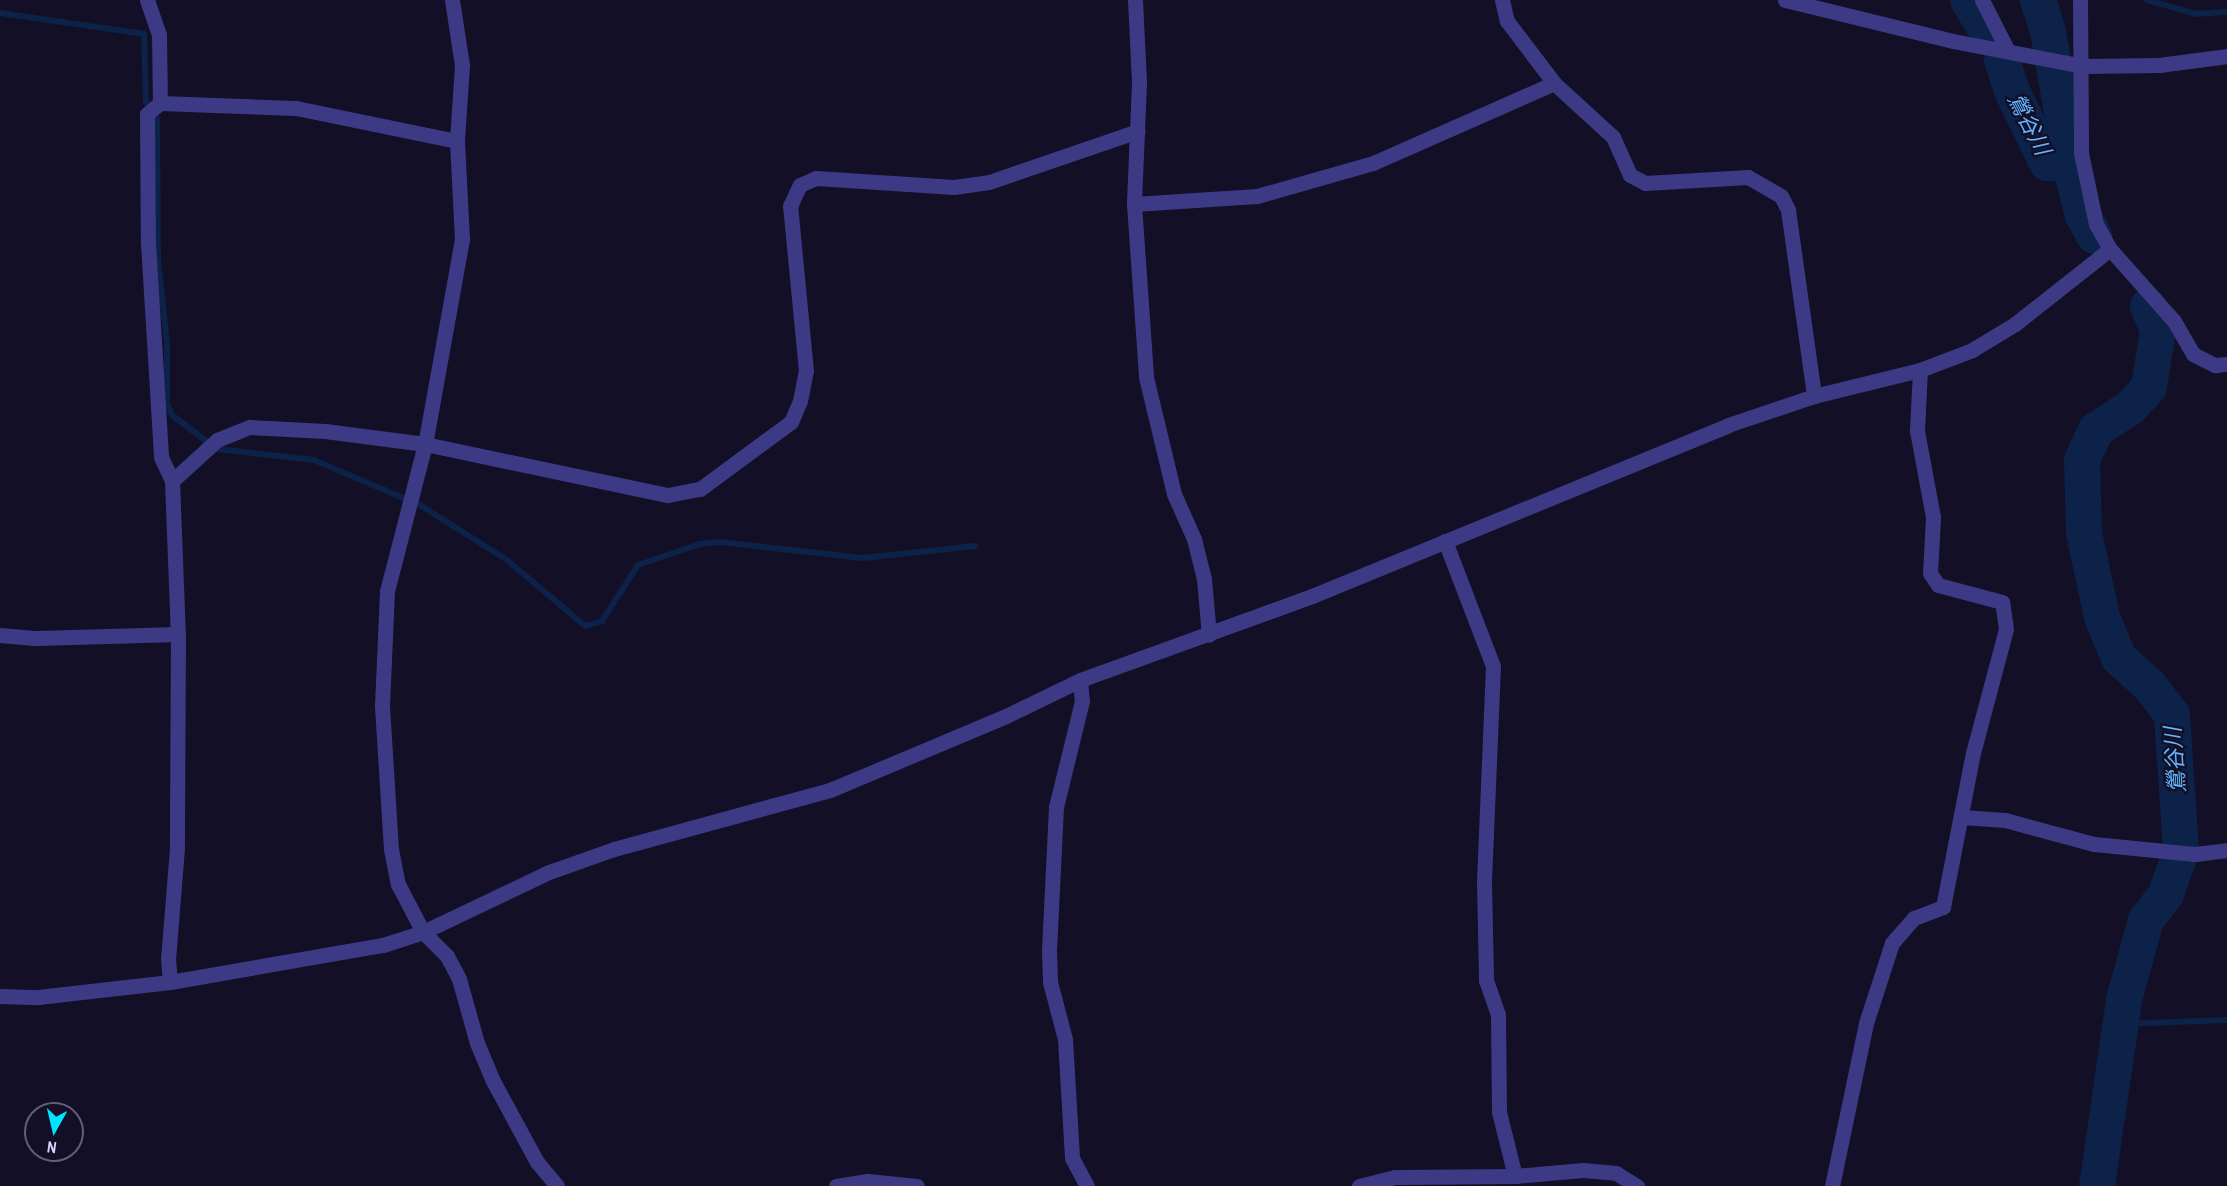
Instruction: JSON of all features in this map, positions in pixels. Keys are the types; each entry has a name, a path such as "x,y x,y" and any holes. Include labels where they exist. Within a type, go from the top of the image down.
{"street":[{"path":"147,0 159,34 153,108 148,243 161,457 172,481 178,634 177,848 168,959 170,982"},
{"path":"452,0 462,65 457,141 462,239 425,444 412,503 387,591 382,706 391,849 398,884 423,933 447,956 459,979 477,1044 493,1081 537,1162 557,1186"},
{"path":"1135,0 1138,131 1134,204 1146,377 1174,494 1194,539 1204,579 1209,635"},
{"path":"1502,0 1507,21 1554,83 1613,137 1630,175 1645,183 1748,177 1781,196 1788,210 1814,396"},
{"path":"1785,0 2076,65 2159,65 2227,56"},
{"path":"1982,0 2016,52"},
{"path":"2080,0 2076,65 2082,153 2090,206 2110,249 2174,321 2193,354 2215,365 2227,364"},
{"path":"1134,204 1257,196 1373,163 1554,83"},
{"path":"153,108 297,108 457,141"},
{"path":"172,481 212,445 250,428 325,431 425,444 668,495 700,489 791,422 800,401 806,371 790,206 800,185 816,178 954,187 989,182 1138,131"},
{"path":"0,996 38,997 170,982 383,945 423,933 549,872 858,780 1080,680 1209,635 1728,425 1814,396 1920,370 1971,350 2015,324 2110,249"},
{"path":"1832,1186 1866,1023 1892,943 1914,918 1943,907 1973,753 2006,629 2002,602 1938,585 1930,573 1933,517 1917,431 1920,370"},
{"path":"1445,541 1493,666 1484,882 1486,980 1498,1014 1499,1112 1515,1176"},
{"path":"0,635 37,638 178,634"},
{"path":"1080,680 1082,701 1056,807 1049,951 1050,982 1065,1039 1072,1158 1087,1186"},
{"path":"1962,817 2005,820 2094,844 2195,854 2227,850"},
{"path":"1359,1186 1395,1177 1418,1182 1583,1170 1616,1173 1637,1186"},
{"path":"836,1186 868,1181 917,1186"}],"waterway":[{"name":"鶯谷川","path":"1968,0 1986,30"},
{"path":"2038,0 2048,31 2073,176 2082,213 2094,236"},
{"path":"2147,0 2196,14 2227,12"},
{"path":"0,13 144,34 146,102 157,119 158,259 167,343 167,404 172,415 217,449 314,460 420,505 507,560 585,626 602,621 638,565 700,544 720,542 863,558 975,546"},
{"name":"鶯谷川","path":"2002,60 2012,91 2047,163 2070,164"},
{"name":"鶯谷川","path":"2097,1186 2124,1000 2146,920 2166,894 2181,851 2172,715 2151,687 2119,658 2102,617 2084,533 2082,460 2096,430 2131,407 2149,387 2158,330 2148,306"},
{"path":"2121,1024 2227,1020"}]}
